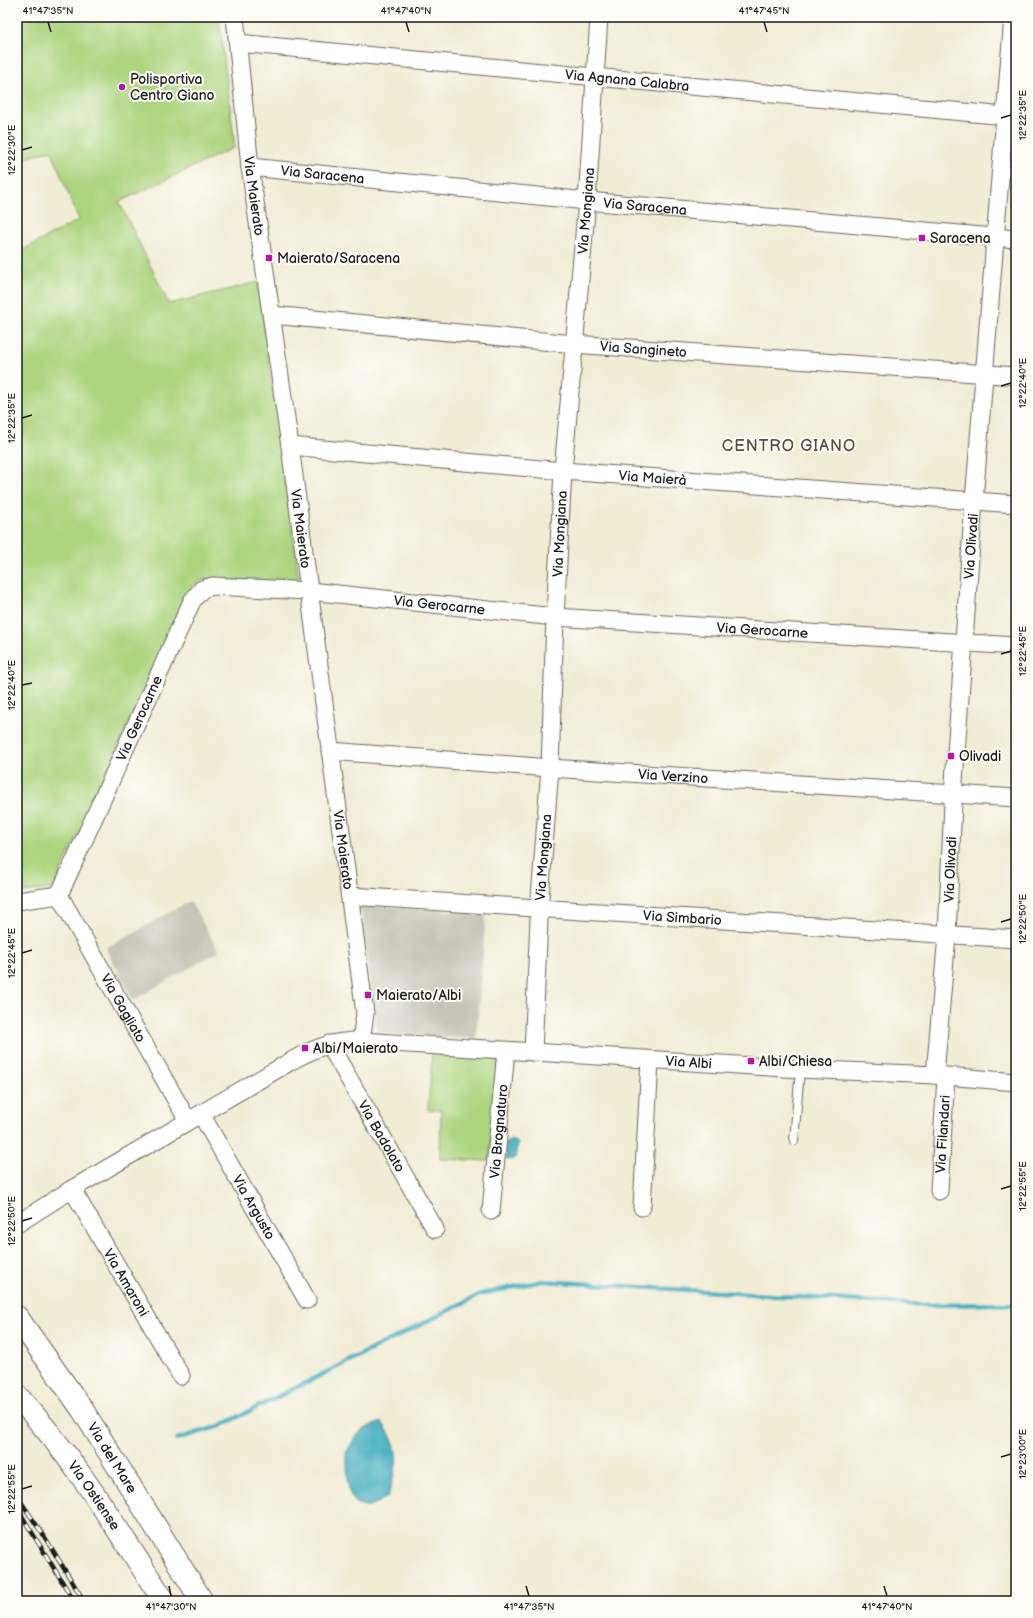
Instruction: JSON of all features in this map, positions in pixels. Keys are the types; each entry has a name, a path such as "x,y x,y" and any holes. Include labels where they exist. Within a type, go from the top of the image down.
{"main road":[{"name":"Via del Mare","path":"17,1317 82,1409 202,1601"},
{"path":"17,1386 33,1413"},
{"name":"Via Ostiense","path":"17,1396 33,1413 76,1469 164,1601"}],"street":[{"name":"Via Maierato","path":"235,17 250,167 290,446 365,1013 361,1041"},
{"name":"Via Mongiana","path":"533,1052 540,909 550,768 555,616 563,471 587,201 599,17"},
{"name":"Via Olivadi","path":"940,1076 954,794 974,501 994,237 1011,116 1013,17"},
{"name":"Via Agnana Calabra","path":"238,43 1011,116"},
{"name":"Via Saracena","path":"250,167 587,201 1016,239"},
{"name":"Via Sangineto","path":"272,315 574,344 1016,376"},
{"name":"Via Maierà","path":"290,446 563,471 1016,504"},
{"name":"Via Gerocarne","path":"59,895 194,597 202,589 213,586 309,591 555,616 1016,646"},
{"name":"Via Verzino","path":"330,751 550,768 1016,798"},
{"path":"17,901 59,895"},
{"name":"Via Gagliato","path":"59,895 195,1118"},
{"name":"Via Simbario","path":"350,896 1016,939"},
{"name":"Via Albi","path":"17,1224 72,1188 293,1060 329,1044 341,1041 940,1076 1016,1082"},
{"name":"Via Badolato","path":"329,1044 435,1230"},
{"name":"Via Brognaturo","path":"491,1211 506,1051"},
{"path":"642,1207 650,1060"},
{"name":"Via Filandari","path":"939,1191 940,1076"},
{"name":"Via Argusto","path":"195,1118 307,1300"},
{"name":"Via Amaroni","path":"72,1188 181,1376"}],"lane":[{"path":"794,1141 800,1069"}],"shaded area":[{"path":"190,901 219,951 133,1000 106,948"},
{"path":"360,905 486,913 476,1039 378,1033"}],"green space":[{"path":"24,17 219,17 235,147 119,202 169,304 258,282 299,581 202,580 191,587 53,889 17,893 17,253 79,220 51,150 17,161 17,20"},
{"path":"432,1053 499,1056 489,1161 440,1159 441,1110 428,1110"}],"water":[{"path":"511,1139 516,1141 518,1144 516,1151 517,1157 512,1160 506,1159 505,1150 506,1143"},
{"path":"382,1422 389,1433 396,1450 396,1467 388,1497 369,1507 355,1503 349,1492 346,1453 354,1439 361,1431"}],"waterway":[{"path":"177,1439 220,1426 481,1294 543,1281 925,1305 1016,1304"}],"railway":[{"path":"17,1496 44,1536 84,1601"},
{"path":"17,1508 74,1601"}],"place":[{"name":"Polisportiva Centro Giano","path":"122,87"},
{"name":"Saracena","path":"922,238"},
{"name":"Maierato/Saracena","path":"269,258"},
{"name":"Olivadi","path":"951,756"},
{"name":"Maierato/Albi","path":"368,995"},
{"name":"Albi/Maierato","path":"305,1048"},
{"name":"Albi/Chiesa","path":"751,1061"}],"district":[{"name":"CENTRO GIANO","path":"789,445"}]}
